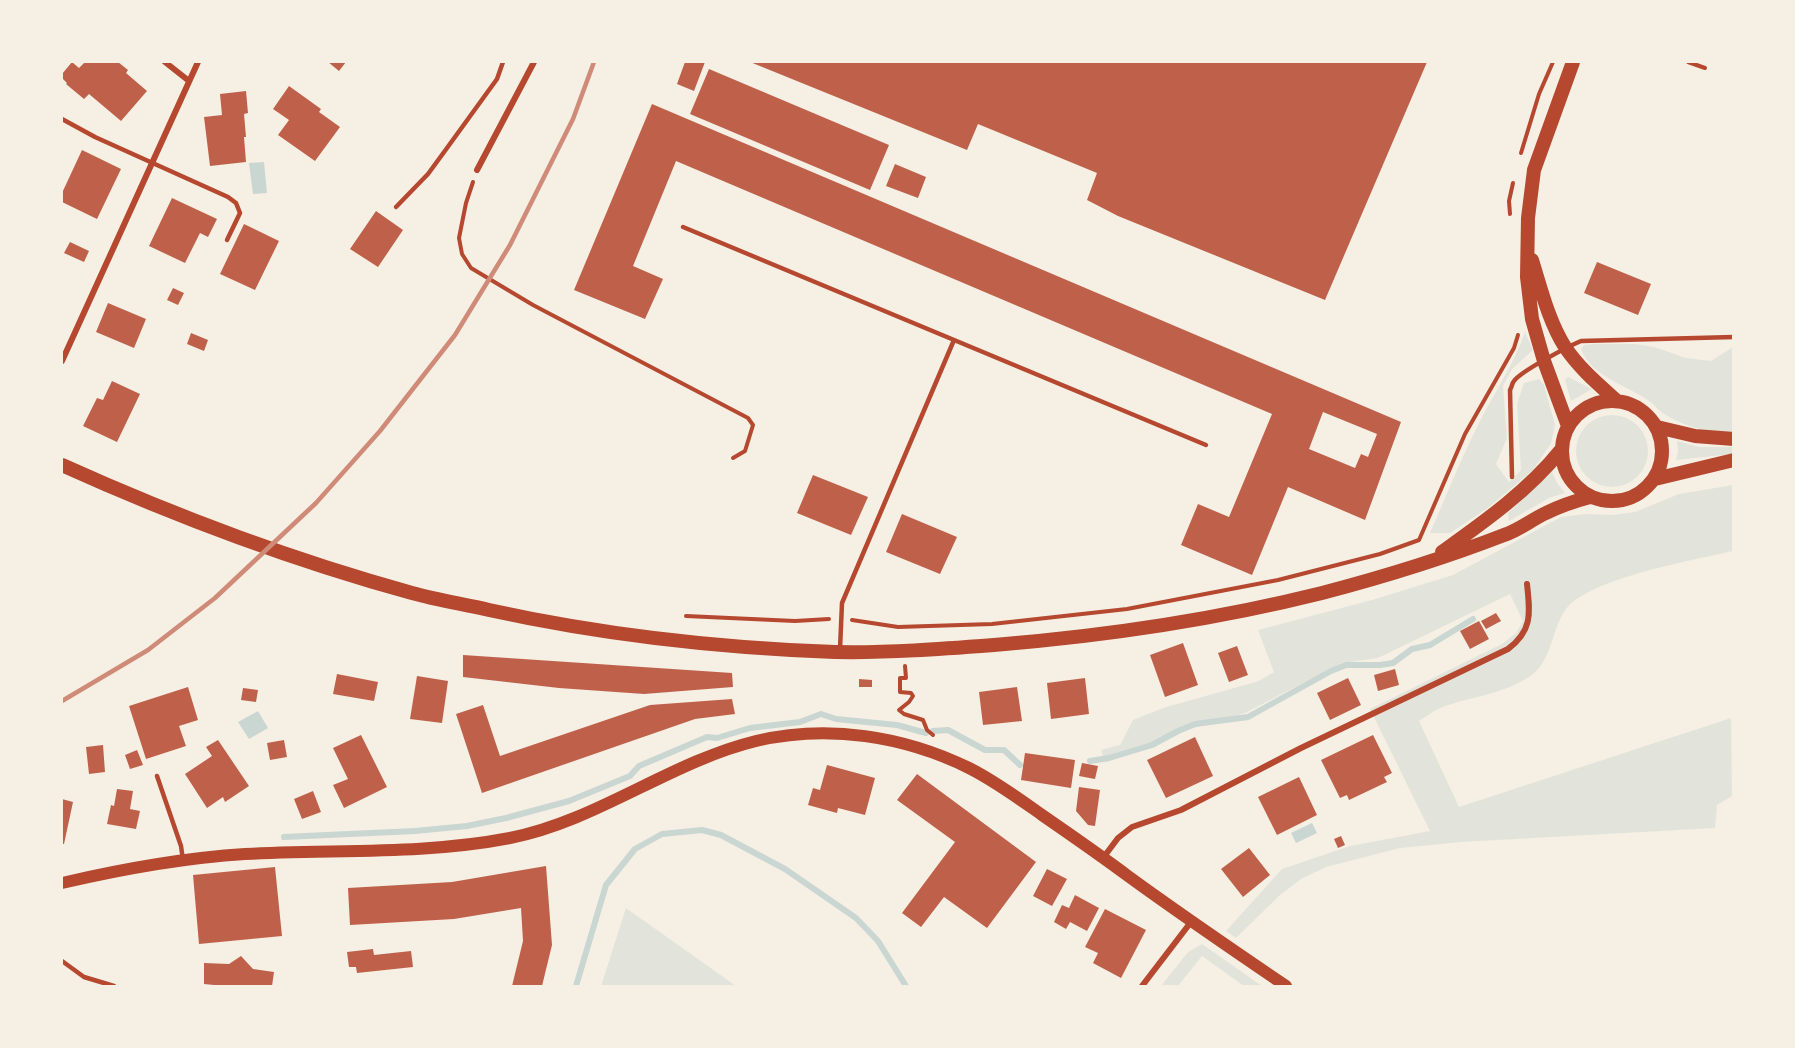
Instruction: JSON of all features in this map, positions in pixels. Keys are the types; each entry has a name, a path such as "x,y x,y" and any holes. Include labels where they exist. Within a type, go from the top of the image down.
{"main road":[{"path":"1568,426 1544,361 1529,301 1528,250 1530,196 1534,170 1573,62"},
{"path":"1528,250 1551,316 1565,347 1587,374 1617,401"},
{"path":"1617,401 1633,405 1647,414 1657,428 1663,445 1662,463 1655,479 1642,492 1626,500 1608,502 1590,497 1575,486 1564,470 1561,450 1568,426 1580,411 1598,402 1617,401"},
{"path":"1657,428 1695,436 1734,439"},
{"path":"1430,561 1485,521 1521,491 1552,462 1561,450"},
{"path":"1655,479 1734,460"},
{"path":"62,465 186,518 277,552 414,593 565,626 654,639 742,647 840,652 1022,643 1187,622 1322,593 1430,561 1505,535 1565,504 1590,497"},
{"path":"62,883 183,860 244,854 419,849 512,837 588,812 701,759 756,741 803,734 843,733 870,736 944,756 993,781 1286,987"}],"street":[{"path":"165,62 189,81"},
{"path":"62,361 198,62"},
{"path":"477,170 534,62"},
{"path":"1103,858 1118,838 1132,827 1180,810 1300,748 1508,649 1526,630 1530,614 1527,584"},
{"path":"1142,987 1191,922"}],"lane":[{"path":"396,207 428,174 497,79 503,62"},
{"path":"62,119 94,137 236,202 240,213 227,240"},
{"path":"683,227 1206,445"},
{"path":"1512,477 1510,390 1514,380 1565,347 1581,341 1734,337"},
{"path":"840,652 842,603 954,340"},
{"path":"157,776 182,846 183,860"},
{"path":"62,961 84,978 114,987"}],"path":[{"path":"1520,154 1539,94 1553,62"},
{"path":"1689,62 1705,68"},
{"path":"477,170 466,203 459,238 462,254 471,268 534,305 748,418 753,425 746,452 733,458"},
{"path":"1510,218 1509,201 1515,178"},
{"path":"686,616 795,621 841,618 898,627 992,624 1127,609 1278,580 1380,554 1419,540 1465,434 1514,348 1520,327"},
{"path":"900,678 900,692 911,693 913,696 899,710 923,720 927,730 937,737"}],"shaded area":[{"path":"264,162 267,193 253,194 249,163"},
{"path":"1525,332 1533,350 1512,369 1503,386 1507,438 1496,464 1509,482 1521,470 1517,404 1524,383 1539,379 1544,385 1555,425 1551,443 1533,470 1488,508 1450,533 1430,533 1472,437 1510,367"},
{"path":"1635,344 1654,347 1686,358 1711,361 1733,347 1733,432 1702,429 1679,422 1670,418 1640,395 1610,380 1593,367 1581,349 1584,345"},
{"path":"1568,377 1592,389 1571,401 1565,380"},
{"path":"1612,415 1632,421 1642,431 1648,451 1642,471 1632,481 1612,487 1592,481 1582,471 1576,451 1582,431 1592,421"},
{"path":"1677,441 1699,447 1733,447 1733,454 1676,460"},
{"path":"1552,472 1565,493 1549,498 1509,521 1508,513"},
{"path":"1733,485 1733,551 1619,579 1578,598 1561,617 1548,652 1533,674 1512,686 1440,708 1419,721 1459,807 1731,718 1732,796 1717,805 1715,828 1461,842 1400,848 1326,867 1301,879 1279,896 1236,938 1226,931 1282,869 1350,846 1430,831 1370,709 1502,644 1516,633 1523,621 1510,594 1378,658 1342,663 1245,713 1187,730 1141,751 1105,762 1101,750 1120,745 1133,720 1163,708 1259,681 1274,672 1258,630 1372,600 1453,575 1561,517 1635,512 1679,494"},
{"path":"258,711 268,728 249,739 238,722"},
{"path":"1312,823 1317,833 1296,843 1291,833"},
{"path":"626,908 736,986 601,986"},
{"path":"1202,944 1262,986 1244,986 1202,956 1178,986 1161,986 1188,952"}],"building":[{"path":"72,62 79,68 85,62 118,62 128,70 126,73 147,91 121,121 89,94 84,99 66,84 62,74"},
{"path":"328,62 346,62 339,71"},
{"path":"685,62 705,62 694,91 677,84"},
{"path":"750,62 1427,62 1325,300 1118,216 1087,200 1097,173 978,124 967,150"},
{"path":"709,69 889,145 870,190 690,114"},
{"path":"289,86 321,109 319,112 340,127 315,161 278,135 289,120 273,109"},
{"path":"246,91 248,113 244,114 246,137 244,137 246,162 210,166 204,117 222,115 220,94"},
{"path":"652,104 1401,422 1365,520 1288,487 1252,575 1181,545 1198,504 1229,517 1272,414 676,161 633,266 663,279 645,319 574,290","holes":["1323,412 1377,434 1368,457 1361,454 1355,468 1309,449"]},
{"path":"82,150 121,169 97,219 62,202 62,193"},
{"path":"895,164 926,177 918,198 886,186"},
{"path":"172,198 217,219 208,237 200,233 185,263 149,246"},
{"path":"376,211 403,230 378,267 350,249"},
{"path":"244,224 279,241 255,290 220,274"},
{"path":"70,242 89,251 84,262 64,253"},
{"path":"1597,262 1651,284 1638,315 1584,293"},
{"path":"173,288 184,293 178,305 167,300"},
{"path":"108,303 146,319 134,348 96,332"},
{"path":"191,333 208,340 204,351 187,344"},
{"path":"112,381 140,394 117,442 83,426 97,398 103,400"},
{"path":"813,475 868,497 851,535 797,513"},
{"path":"902,514 957,537 940,574 886,552"},
{"path":"1496,613 1501,621 1486,629 1481,621"},
{"path":"1479,621 1489,639 1470,649 1460,631"},
{"path":"1183,643 1198,685 1165,697 1150,655"},
{"path":"1237,646 1248,675 1229,682 1218,653"},
{"path":"463,655 732,673 733,687 644,694 559,688 463,677"},
{"path":"1395,669 1399,685 1378,691 1374,675"},
{"path":"337,674 378,682 374,701 333,694"},
{"path":"417,676 448,681 442,723 410,719"},
{"path":"1085,678 1089,714 1051,719 1047,683"},
{"path":"1348,678 1361,705 1330,720 1317,693"},
{"path":"859,679 872,680 872,687 859,687"},
{"path":"188,687 198,720 179,726 186,746 146,759 129,706"},
{"path":"1017,687 1022,721 983,725 979,692"},
{"path":"243,688 258,690 256,702 241,700"},
{"path":"732,699 735,714 695,719 482,793 456,714 483,705 500,756 650,705"},
{"path":"361,735 387,787 344,808 333,785 348,779 333,748"},
{"path":"1373,735 1392,773 1384,777 1387,782 1349,800 1347,795 1340,798 1321,760"},
{"path":"1195,737 1213,776 1166,798 1147,760"},
{"path":"218,740 249,786 225,802 223,797 207,808 185,774 212,756 206,747"},
{"path":"284,740 287,757 270,760 267,743"},
{"path":"103,745 105,772 89,774 86,747"},
{"path":"137,750 143,765 130,769 125,755"},
{"path":"1025,753 1075,760 1071,788 1021,780"},
{"path":"1082,763 1098,766 1095,779 1079,776"},
{"path":"827,765 875,778 865,815 838,808 837,813 808,805 813,788 820,790"},
{"path":"917,774 1036,862 987,928 944,897 921,927 902,913 955,842 897,800"},
{"path":"1299,777 1317,815 1277,835 1258,797"},
{"path":"1079,787 1100,790 1095,826 1088,825 1076,811"},
{"path":"117,789 133,791 130,809 140,811 136,829 107,824"},
{"path":"313,791 321,812 302,819 294,799"},
{"path":"62,799 73,802 64,844 62,844"},
{"path":"1341,836 1345,845 1338,848 1334,839"},
{"path":"1249,848 1270,875 1243,897 1221,869"},
{"path":"546,866 552,945 542,986 512,986 523,941 521,908 454,919 350,925 348,888 452,882"},
{"path":"275,867 282,936 199,944 193,875"},
{"path":"1047,869 1067,879 1052,906 1033,896"},
{"path":"1075,895 1099,908 1087,931 1070,922 1066,929 1054,922 1062,905 1069,908"},
{"path":"1105,909 1146,930 1121,978 1093,963 1098,953 1085,947"},
{"path":"373,949 374,955 411,951 413,967 357,973 356,967 349,967 347,952"},
{"path":"241,956 253,969 274,972 272,986 204,984 204,963 229,964"}],"waterway":[{"path":"1090,761 1109,758 1152,745 1195,724 1248,717 1331,671 1346,665 1393,663 1412,649 1430,645 1473,619"},
{"path":"284,837 415,831 467,826 506,818 569,801 630,776 639,766 707,737 717,738 750,728 800,722 821,714 836,719 897,725 926,733"},
{"path":"933,731 948,730 985,750 1004,750 1020,765"},
{"path":"576,986 606,885 635,849 662,834 702,830 721,835 785,869 856,918 878,941 906,986"}],"railway":[{"path":"62,701 148,650 215,598 316,503 380,431 455,335 510,245 573,119 594,62"}]}
